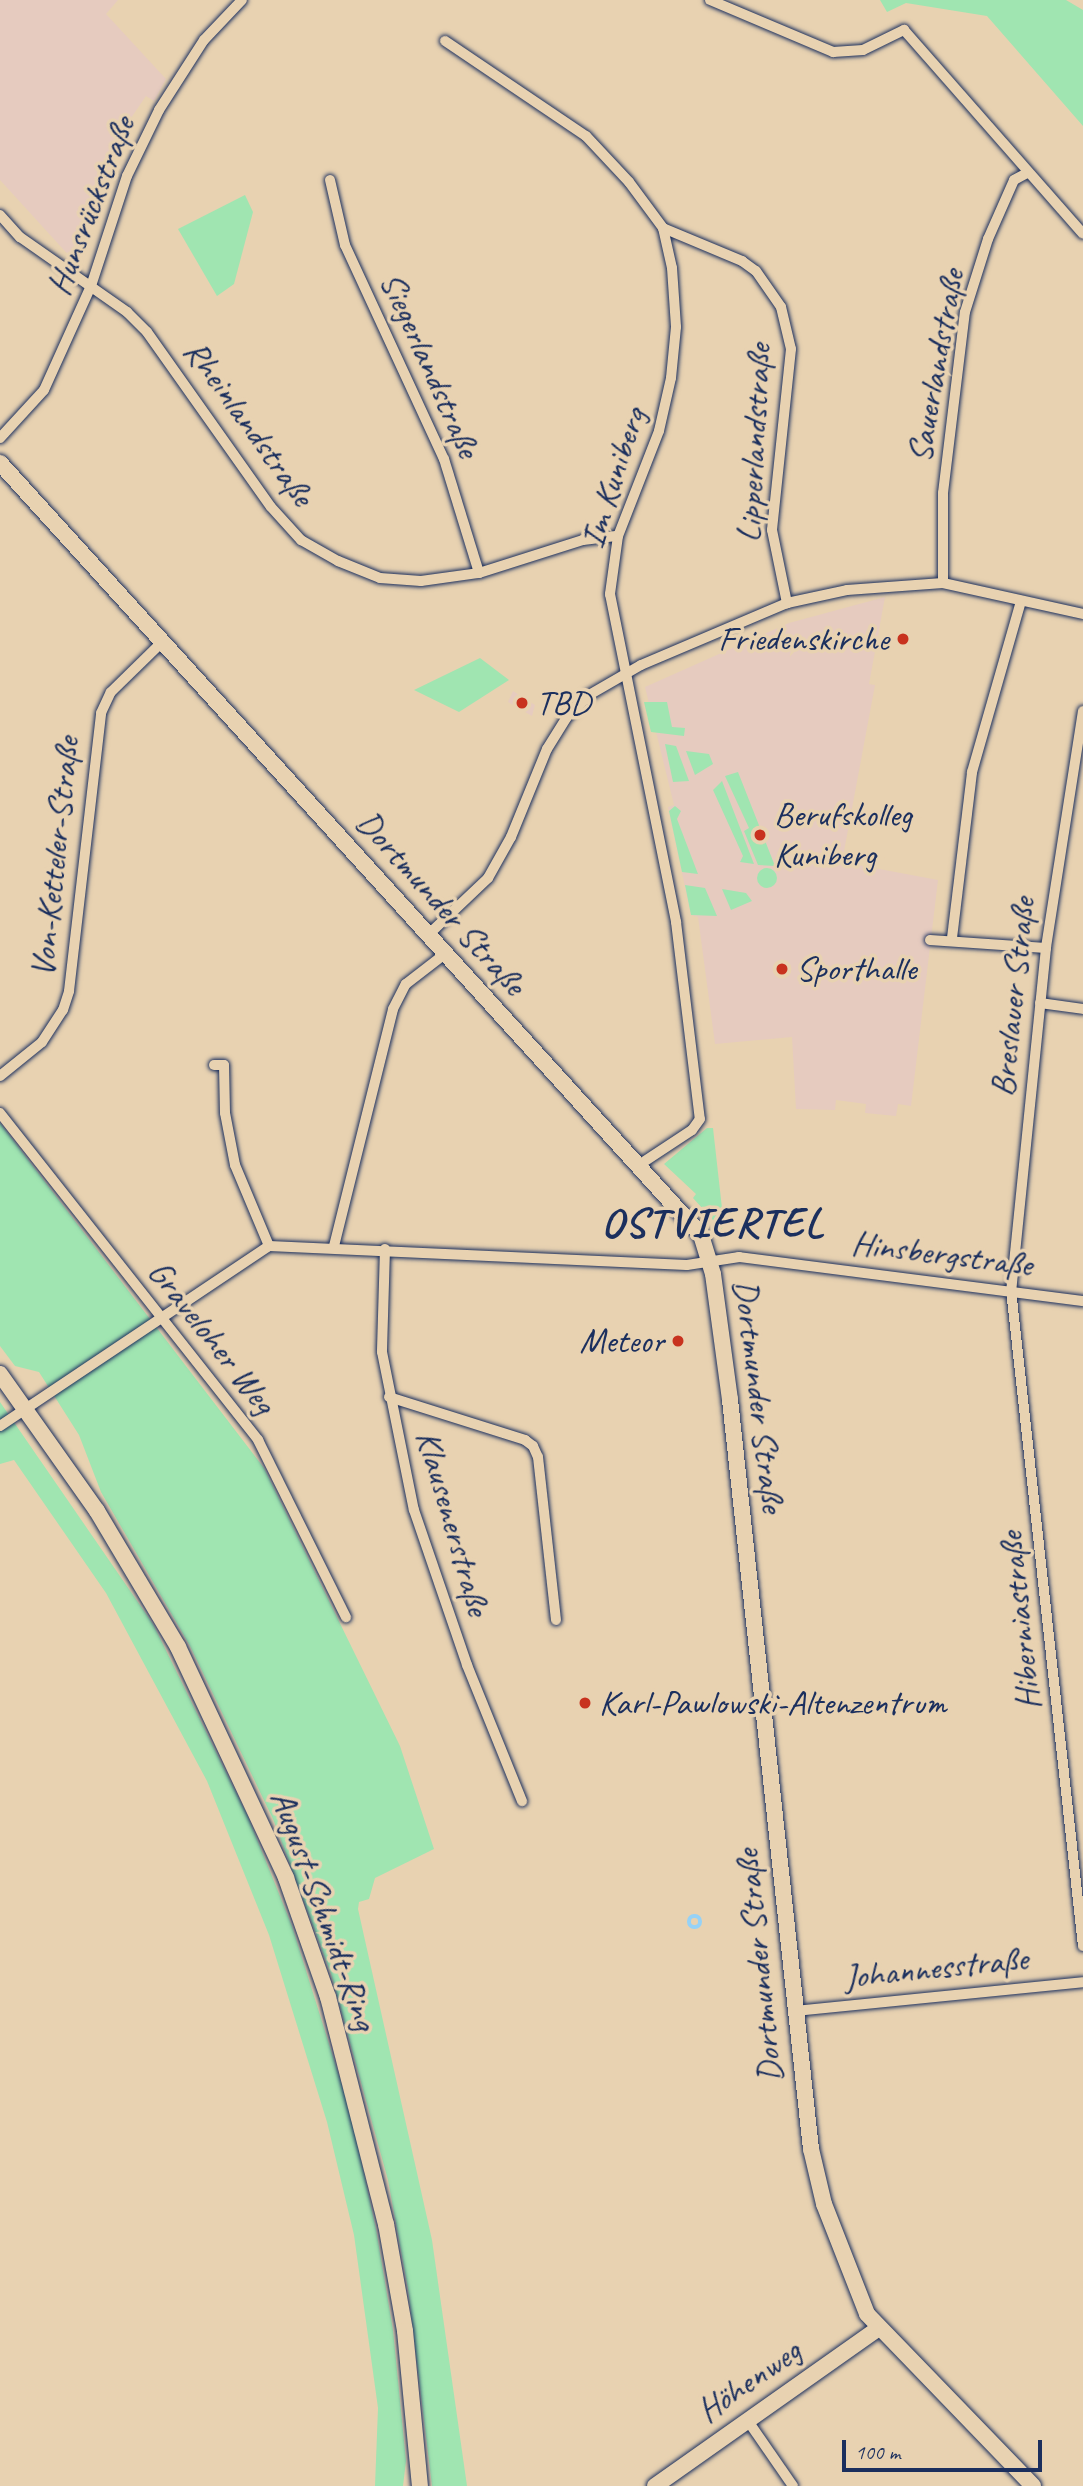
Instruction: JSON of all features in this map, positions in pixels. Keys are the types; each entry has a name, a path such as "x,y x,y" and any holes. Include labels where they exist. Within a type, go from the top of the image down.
{"street":[{"name":"Hunsrückstraße","path":"0,438 44,390 91,286 127,177 159,110 204,40 243,0"},
{"path":"710,0 833,52 863,50 904,30 1083,234"},
{"name":"Im Kuniberg","path":"445,41 586,136 629,182 663,228 672,268 676,350 659,431 618,536 610,594 676,922 694,1041 697,1126 639,1165"},
{"name":"Sauerlandstraße","path":"943,583 943,493 965,312 988,239 1014,180 1027,173"},
{"name":"Siegerlandstraße","path":"330,180 345,245 444,459 479,573"},
{"name":"Rheinlandstraße","path":"0,215 20,237 127,312 170,360 245,472 301,540 358,571 400,582 479,573 583,540 618,536"},
{"name":"Lipperlandstraße","path":"663,228 742,261 768,284 781,307 791,349 772,530 787,603"},
{"name":"Dortmunder Straße","path":"0,463 693,1224 710,1261 730,1400 811,2149 824,2204 843,2262 867,2314 1033,2486"},
{"path":"428,935 488,878 502,856 535,774 566,718 589,695 624,674 787,603 847,590 943,583 1083,614"},
{"path":"952,938 972,772 1021,601"},
{"name":"Von-Ketteler-Straße","path":"0,1076 42,1042 63,1010 69,991 101,713 111,692 162,642"},
{"name":"Breslauer Straße","path":"1012,1290 1046,948 1083,712"},
{"path":"930,940 952,938 1046,948"},
{"path":"334,1246 393,1009 406,984 446,954"},
{"path":"1040,1003 1083,1009"},
{"path":"0,1426 159,1317 269,1246 234,1165 225,1113 224,1065 214,1065"},
{"name":"Graveloher Weg","path":"0,1113 258,1440 346,1617"},
{"name":"Hinsbergstraße","path":"269,1246 334,1246 687,1265 739,1257 1083,1301"},
{"name":"Klausenerstraße","path":"385,1249 382,1352 389,1398 414,1510 438,1588 522,1801"},
{"name":"Hiberniastraße","path":"1012,1290 1078,1849 1083,1946"},
{"name":"August-Schmidt-Ring","path":"0,1374 97,1511 178,1647 286,1878 331,2010 386,2224 405,2330 420,2486"},
{"path":"389,1398 525,1440 533,1446 538,1457 556,1620"},
{"name":"Johannesstraße","path":"795,2011 1083,1982"},
{"name":"Höhenweg","path":"655,2486 879,2328"},
{"path":"748,2421 793,2486"}],"shaded area":[{"path":"0,0 118,0 106,14 166,79 154,101 146,96 131,118 73,260 0,180"},
{"name":"Berufskolleg Kuniberg","path":"885,597 869,684 875,685 842,862 938,880 911,1106 898,1104 896,1116 865,1113 866,1104 836,1100 835,1110 796,1109 792,1037 715,1044 698,917 691,915 668,807 674,805 645,687 789,623"},
{"name":"TBD","path":"513,691 535,705 532,716 508,702"}],"green space":[{"path":"880,0 1066,0 1083,10 1083,126 987,16 906,3 887,12"},
{"path":"245,195 253,212 234,284 217,296 178,229"},
{"path":"480,658 509,680 459,712 414,690"},
{"path":"644,702 667,702 672,727 685,728 684,736 651,732"},
{"path":"665,744 676,746 689,781 673,782"},
{"path":"686,751 709,754 713,764 695,775"},
{"path":"738,772 775,866 758,865 744,831 749,828 725,776"},
{"path":"722,781 754,864 740,862 743,856 713,790"},
{"path":"675,806 681,811 677,819 698,874 682,872 669,811"},
{"path":"767,868 774,871 777,878 774,885 767,888 760,885 757,878 760,871"},
{"path":"685,885 705,888 717,916 691,915"},
{"path":"722,889 746,893 752,901 731,910"},
{"path":"0,1123 264,1468 400,1746 434,1849 375,1878 369,1899 359,1902 358,1909 432,2240 467,2486 432,2486 408,2289 388,2180 331,1974 273,1819 190,1646 101,1492 79,1435 39,1372 15,1366 0,1346"},
{"path":"707,1128 713,1128 724,1226 721,1229 693,1198 696,1194 664,1164"},
{"path":"0,1402 153,1624 248,1817 292,1926 351,2114 376,2229 393,2330 406,2461 403,2486 375,2486 378,2408 354,2235 327,2122 269,1935 207,1781 106,1593 14,1460 0,1464"}],"waterway":[{"path":"695,1916 701,1922 695,1928 689,1922 695,1916"}],"place":[{"name":"Friedenskirche","path":"903,639"},
{"name":"TBD","path":"522,703"},
{"name":"Berufskolleg Kuniberg","path":"760,835"},
{"name":"Sporthalle","path":"782,969"},
{"name":"Meteor","path":"678,1341"},
{"name":"Karl-Pawlowski-Altenzentrum","path":"585,1703"}],"district":[{"name":"OSTVIERTEL","path":"713,1223"}]}
